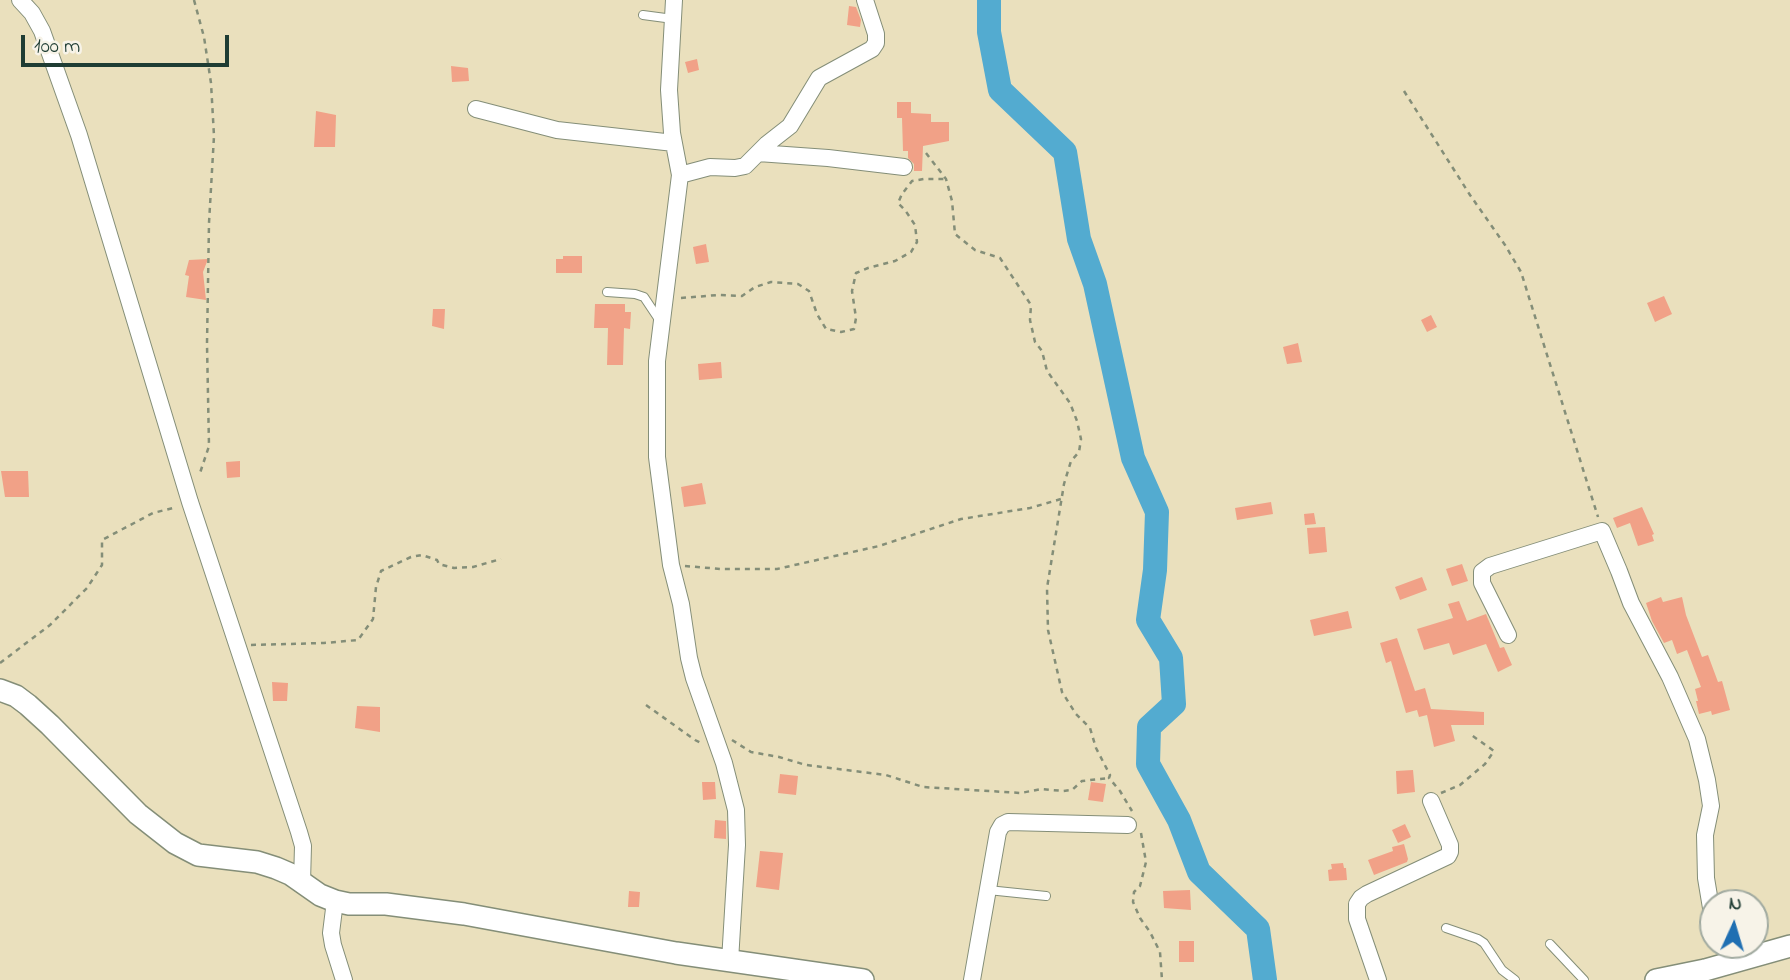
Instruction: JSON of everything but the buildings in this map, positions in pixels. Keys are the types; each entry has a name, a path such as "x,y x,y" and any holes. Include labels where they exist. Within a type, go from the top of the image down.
{"street":[{"path":"20,0 32,13 42,31 79,135 190,502 301,839 302,882"},
{"path":"674,0 669,90 680,175 657,361 657,457 671,565 694,678 731,787 737,827 730,961"},
{"path":"680,175 710,167 741,168 790,126 819,78 872,49 876,43 876,34 865,0"},
{"path":"476,109 557,130 674,143"},
{"path":"758,153 904,167"},
{"path":"1508,635 1482,583 1482,572 1490,566 1602,531 1631,603 1670,677 1697,739 1711,806 1705,835 1708,889"},
{"path":"0,690 29,705 120,797 175,843 198,855 276,867 320,895 349,904 398,905 464,914 676,953 863,980"},
{"path":"1378,980 1357,919 1357,904 1367,894 1448,856 1450,845 1431,801"},
{"path":"972,980 998,832 1002,825 1008,822 1135,824"},
{"path":"335,901 331,933 344,980"},
{"path":"1769,948 1790,946"},
{"path":"1656,980 1704,975 1722,959"}],"lane":[{"path":"643,15 673,19"},
{"path":"607,292 644,297 661,322"},
{"path":"988,890 1046,897"},
{"path":"1446,928 1484,943 1502,970 1515,980"},
{"path":"1550,944 1584,980"}],"path":[{"path":"0,663 50,625 87,588 102,565 102,541 153,513 190,502 209,446 207,344 214,136 206,49 194,0"},
{"path":"1404,91 1521,272 1602,531"},
{"path":"926,153 946,179 952,201 955,234 975,250 1000,258 1031,305 1030,320 1035,342 1042,351 1047,371 1070,403 1077,421 1081,439 1079,452 1071,461 1061,499 1047,588 1048,630 1062,692 1076,714 1090,728 1109,778 1120,791 1142,835 1146,862 1140,886 1134,892 1133,902 1160,952 1162,980"},
{"path":"663,299 742,296 755,287 771,282 798,284 809,291 826,329 841,332 854,330 856,318 852,292 856,273 895,261 911,252 917,242 915,225 898,203 902,194 912,181 946,179"},
{"path":"671,565 721,569 777,569 879,546 961,519 1030,508 1061,499"},
{"path":"237,646 358,640 373,619 376,587 381,571 411,557 422,555 454,568 473,567 501,559"},
{"path":"646,705 695,740 720,752"},
{"path":"713,729 751,752 806,765 886,775 923,787 1021,793 1041,789 1063,791 1072,790 1082,781 1109,778"},
{"path":"1431,801 1433,796 1460,785 1485,764 1494,751 1470,734"}],"waterway":[{"path":"989,0 989,32 1000,90 1065,152 1079,239 1095,284 1133,458 1157,512 1155,570 1148,620 1171,658 1174,704 1149,727 1148,764 1179,820 1199,872 1258,929 1265,980"}]}
